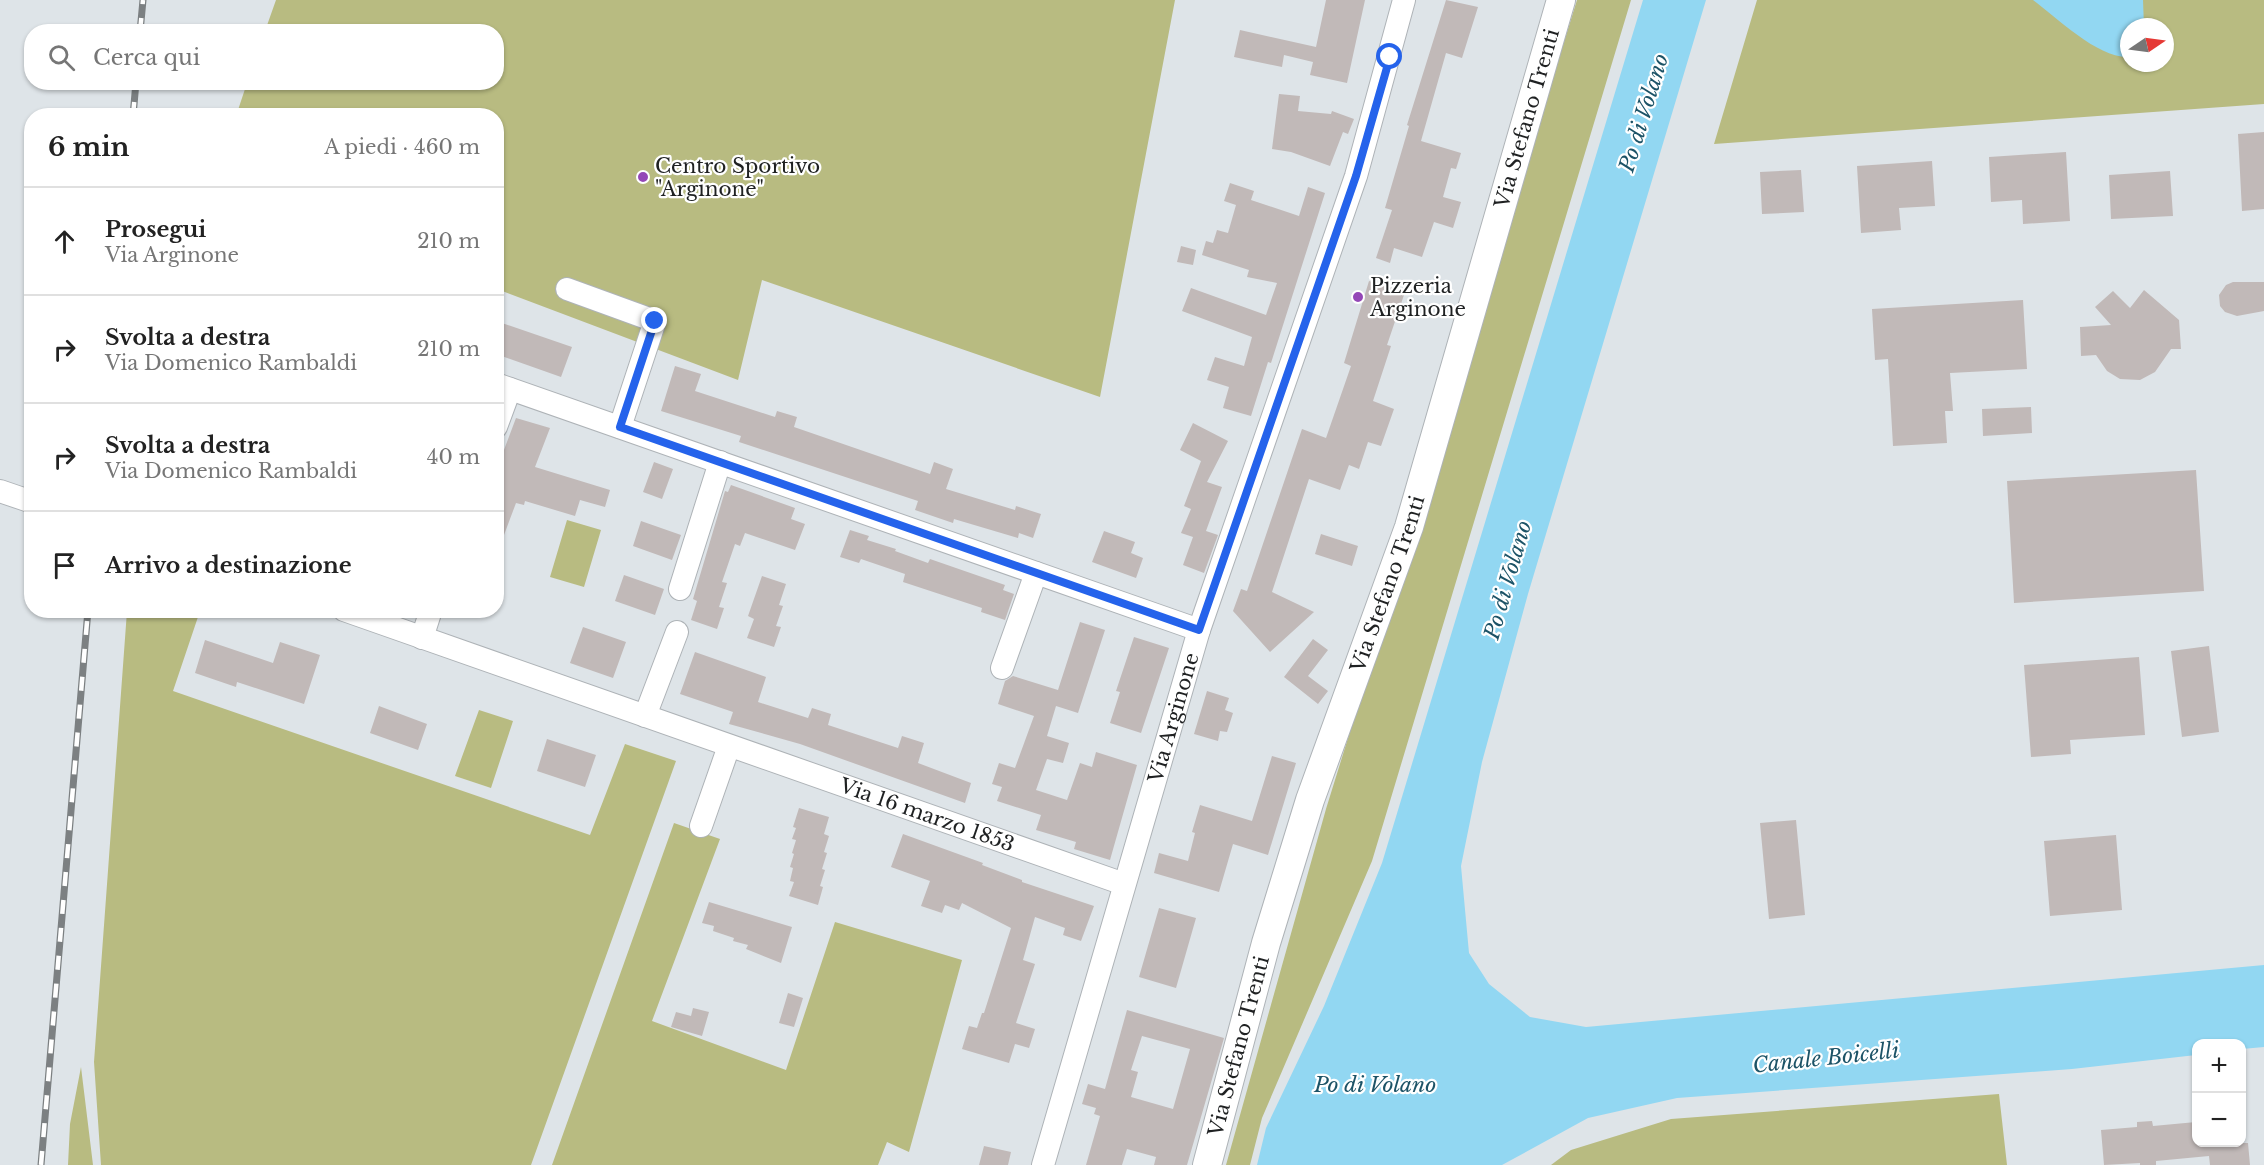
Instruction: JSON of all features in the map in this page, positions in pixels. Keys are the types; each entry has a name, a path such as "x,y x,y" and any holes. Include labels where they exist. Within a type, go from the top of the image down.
{"main road":[{"name":"Via Stefano Trenti","path":"1207,1165 1291,861 1408,528 1562,0"}],"street":[{"name":"Via Arginone","path":"1043,1165 1199,630 1356,176 1404,0"},
{"path":"567,289 655,321 620,427"},
{"path":"504,386 1199,630"},
{"path":"680,589 720,462"},
{"path":"0,491 24,499"},
{"path":"1002,668 1036,573"},
{"name":"Via 16 marzo 1853","path":"366,618 1124,884"},
{"path":"422,638 428,618"},
{"path":"645,716 677,632"},
{"path":"701,826 729,746"}],"green space":[{"path":"276,0 1175,0 1100,397 762,280 738,380 504,292 504,108 239,108 245,90 504,90 504,24 267,24"},
{"path":"1577,0 1631,0 1372,861 1262,1118 1250,1165 1226,1165 1326,809"},
{"path":"1757,0 2264,0 2264,104 1714,144"},
{"path":"567,520 601,530 584,587 550,577"},
{"path":"126,618 198,618 173,691 590,835 625,744 676,761 531,1165 101,1165 94,1062"},
{"path":"479,710 513,721 491,788 455,776"},
{"path":"674,823 720,839 652,1021 786,1070 835,922 962,960 909,1152 887,1142 878,1165 552,1165"},
{"path":"81,1067 93,1165 68,1165 70,1124"},
{"path":"1999,1094 2007,1165 1551,1165 1571,1150 1671,1119"}],"water":[{"path":"1643,0 1706,0 1528,594 1482,762 1461,866 1469,953 1489,984 1530,1017 1586,1027 2264,965 2264,1047 2246,1049 2246,1039 2192,1039 2192,1055 2072,1069 1677,1098 1588,1118 1502,1165 1257,1165 1266,1128 1324,1006 1382,863"},
{"path":"2033,0 2143,0 2144,18 2120,18 2120,56 2092,45"}],"building":[{"path":"1326,0 1365,0 1347,83 1310,75 1313,62 1284,55 1282,67 1234,57 1240,30 1316,47"},
{"path":"1446,0 1478,7 1462,58 1446,53 1421,141 1461,153 1456,169 1451,168 1443,197 1461,202 1453,228 1434,222 1422,257 1394,248 1390,263 1376,258 1392,210 1385,208 1409,126 1407,125"},
{"path":"1279,94 1300,96 1298,111 1331,114 1332,111 1354,119 1348,134 1343,132 1330,166 1291,152 1272,149"},
{"path":"2264,132 2264,209 2242,211 2238,134"},
{"path":"2066,152 2070,221 2023,224 2022,200 1991,202 1989,157"},
{"path":"1932,161 1935,206 1899,208 1901,230 1861,233 1857,166"},
{"path":"1801,170 1804,212 1762,214 1760,172"},
{"path":"2170,171 2173,216 2111,219 2109,175"},
{"path":"1230,183 1254,191 1251,200 1299,216 1308,187 1325,193 1271,363 1268,362 1251,416 1223,408 1229,387 1207,380 1215,357 1244,366 1252,337 1182,311 1191,288 1266,315 1277,283 1247,277 1249,270 1202,255 1206,241 1213,243 1217,230 1228,233 1236,205 1224,201"},
{"path":"1181,246 1196,250 1193,265 1177,262"},
{"path":"1369,281 1405,292 1387,345 1391,346 1373,401 1394,409 1381,446 1368,442 1359,469 1349,465 1340,490 1309,479 1272,592 1314,612 1270,652 1233,611 1241,589 1247,591 1302,429 1326,438 1351,366 1344,363"},
{"path":"2233,282 2264,282 2264,311 2237,316 2225,312 2220,306 2219,295 2226,285"},
{"path":"2144,290 2179,320 2181,349 2171,349 2155,372 2140,380 2120,379 2107,371 2096,355 2081,356 2080,327 2111,325 2095,307 2113,291 2130,308"},
{"path":"2023,300 2027,369 1950,373 1953,411 1945,411 1947,443 1893,446 1888,359 1875,360 1872,309"},
{"path":"504,324 572,347 561,377 504,357"},
{"path":"675,366 701,374 695,391 775,417 777,411 797,417 794,427 930,474 934,462 953,469 946,489 1015,510 1016,506 1041,514 1033,538 1019,533 1018,538 954,519 953,523 915,510 918,501 739,442 741,436 661,411"},
{"path":"2031,407 2032,433 1983,436 1982,409"},
{"path":"516,418 550,428 535,467 610,490 605,507 580,500 575,516 525,501 524,505 516,503 504,535 504,450"},
{"path":"1193,423 1228,441 1207,482 1222,487 1206,531 1218,535 1204,573 1183,565 1193,537 1181,533 1191,509 1184,506 1201,461 1180,450"},
{"path":"654,462 673,469 662,499 643,492"},
{"path":"2196,470 2204,591 2014,603 2007,481"},
{"path":"731,485 795,508 791,519 805,524 795,550 745,533 740,546 735,544 722,582 727,583 719,607 724,608 717,629 691,620 697,601 693,599 725,491 728,492"},
{"path":"641,521 681,535 672,560 633,546"},
{"path":"850,530 869,536 867,540 896,549 895,551 928,563 930,559 1005,585 1003,590 1014,594 1005,620 981,612 982,608 903,582 905,574 861,559 859,563 840,557"},
{"path":"1104,531 1135,542 1131,553 1143,558 1136,578 1092,562"},
{"path":"1321,534 1358,546 1352,566 1315,554"},
{"path":"624,575 664,589 655,615 615,601"},
{"path":"762,576 786,584 779,605 783,606 776,626 781,627 774,647 747,638 754,619 748,616"},
{"path":"1080,622 1105,630 1078,713 1056,706 1047,736 1069,743 1063,763 1047,759 1036,790 1067,800 1080,763 1092,767 1096,752 1137,765 1110,860 1074,849 1076,842 1036,830 1041,815 997,801 1002,787 992,784 999,763 1015,768 1034,716 998,704 1005,681 1013,676 1058,690"},
{"path":"583,627 626,642 613,678 570,663"},
{"path":"1134,637 1169,648 1141,733 1110,723 1120,692 1116,691"},
{"path":"1313,639 1328,650 1308,676 1328,691 1318,704 1284,677"},
{"path":"205,640 273,663 280,642 320,655 304,704 237,682 236,687 195,673"},
{"path":"2209,646 2219,732 2182,737 2171,651"},
{"path":"695,652 766,677 758,702 808,718 812,708 831,714 828,725 898,748 902,736 924,743 918,763 971,783 965,803 800,744 729,724 733,712 680,694"},
{"path":"2139,657 2145,735 2070,740 2071,754 2031,757 2024,665"},
{"path":"1207,691 1229,698 1225,710 1233,713 1227,732 1220,731 1218,741 1194,734"},
{"path":"379,706 427,724 418,750 370,733"},
{"path":"547,739 596,755 585,787 537,771"},
{"path":"1272,756 1296,763 1268,855 1233,844 1219,892 1154,873 1159,853 1188,861 1195,833 1192,832 1200,805 1252,821"},
{"path":"799,808 829,817 824,834 829,836 824,852 827,853 822,869 825,870 818,905 789,896 794,882 790,881 793,868 790,867 794,854 792,853 796,840 792,839 796,828 793,827"},
{"path":"1796,820 1805,915 1769,919 1760,823"},
{"path":"903,834 983,863 982,865 1022,880 1022,882 1094,906 1081,941 1063,935 1065,928 1035,917 1023,960 1035,964 1016,1023 1035,1029 1029,1048 1015,1044 1009,1063 962,1049 969,1026 977,1028 982,1013 984,1013 1011,928 962,903 959,910 945,905 942,913 921,906 930,881 891,867"},
{"path":"2116,835 2122,910 2050,916 2044,841"},
{"path":"709,902 792,927 781,963 746,949 748,945 733,941 734,938 713,931 714,926 702,923"},
{"path":"1159,908 1196,918 1176,988 1139,977"},
{"path":"788,993 803,998 794,1027 779,1023"},
{"path":"693,1008 709,1012 702,1036 671,1027 676,1012 691,1016"},
{"path":"1127,1010 1224,1038 1187,1165 1154,1165 1156,1157 1127,1149 1122,1165 1086,1165 1100,1116 1094,1114 1096,1108 1082,1104 1088,1084 1105,1089","holes":["1142,1036 1190,1049 1173,1109 1131,1097 1138,1072 1131,1070"]},
{"path":"2152,1121 2153,1126 2192,1122 2192,1147 2246,1147 2248,1143 2250,1165 2210,1165 2209,1156 2156,1161 2156,1165 2140,1165 2140,1163 2104,1165 2101,1130 2137,1127 2137,1122"},
{"path":"984,1146 1011,1152 1008,1165 979,1165"}],"railway":[{"path":"141,24 143,0"},
{"path":"134,108 135,90"},
{"path":"41,1165 87,618"}],"place":[{"name":"Centro Sportivo \"Arginone\"","path":"643,177"},
{"name":"Pizzeria Arginone","path":"1358,297"}],"route":[{"path":"655,321 620,427 1199,630 1307,324 1368,138 1390,57"}],"water label":[{"name":"Po di Volano","path":"1644,113"},
{"name":"Po di Volano","path":"1508,580"},
{"name":"Canale Boicelli","path":"1826,1058"},
{"name":"Po di Volano","path":"1375,1085"}]}
